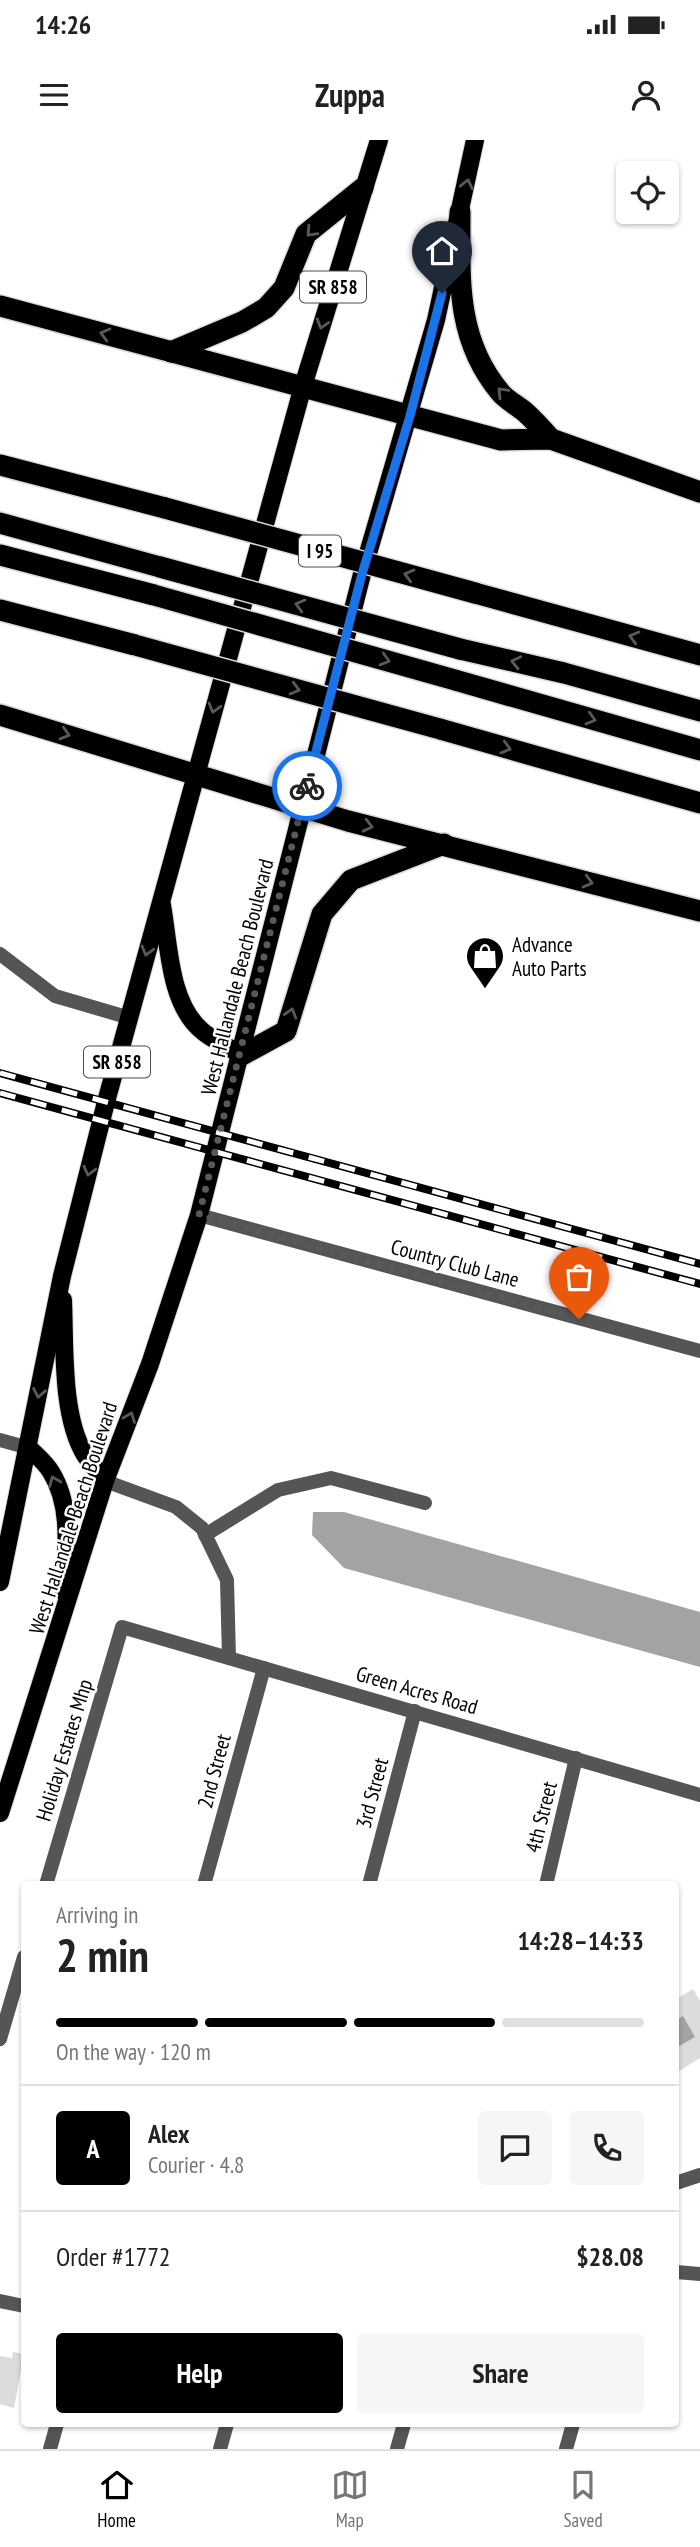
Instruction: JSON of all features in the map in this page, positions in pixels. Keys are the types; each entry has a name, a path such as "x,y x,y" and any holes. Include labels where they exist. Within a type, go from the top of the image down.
{"highway":[{"path":"171,352 224,331 266,308 284,288 306,234 363,188"},
{"path":"460,212 460,303 472,342 485,372 502,395 526,413 551,439"},
{"path":"0,306 513,442 551,439 700,492"},
{"name":"I 95","path":"0,465 700,655"},
{"path":"0,523 460,649 565,673 700,711"},
{"path":"0,555 154,595 700,750"},
{"path":"0,610 440,729 700,803"},
{"path":"0,715 195,772 302,807 700,911"},
{"path":"242,1055 286,1031 322,914 351,880 444,844"}],"main road":[{"name":"SR 858","path":"0,1581 62,1276 195,772 260,548 303,386 379,140"},
{"name":"West Hallandale Beach Boulevard","path":"0,1813 105,1481 150,1364 199,1215 242,1055 362,574 410,416 475,140"},
{"path":"161,900 175,979 186,1013 201,1030 242,1055"},
{"path":"62,1276 68,1397 84,1453 105,1481"},
{"path":"29,1448 52,1472 63,1506 67,1536 62,1620"}],"street":[{"path":"0,954 55,996 130,1018"},
{"name":"Country Club Lane","path":"199,1215 700,1351"},
{"path":"0,1440 29,1448"},
{"path":"205,1535 278,1490 331,1478 425,1503"},
{"path":"105,1481 176,1507 202,1528 227,1580 229,1658"},
{"name":"Green Acres Road","path":"122,1627 700,1795"},
{"name":"Holiday Estates Mhp","path":"47,1881 122,1627"},
{"name":"2nd Street","path":"205,1881 264,1668"},
{"name":"3rd Street","path":"370,1881 415,1711"},
{"name":"4th Street","path":"547,1881 576,1759"},
{"path":"0,2039 21,1967"},
{"path":"679,2182 700,2175"},
{"path":"679,2272 700,2273"},
{"path":"0,2301 21,2305"},
{"path":"50,2449 56,2427"},
{"path":"220,2449 226,2427"},
{"path":"397,2449 403,2427"},
{"path":"566,2449 572,2427"}],"shaded area":[{"path":"313,1512 344,1512 700,1612 700,1667 344,1568 312,1535"},
{"path":"693,1989 700,2001 700,2058 679,2071 679,1997"},
{"path":"683,2016 695,2037 679,2046 679,2018"},
{"path":"13,2352 21,2353 21,2370 14,2408 0,2404 0,2356 12,2358"}],"railway":[{"path":"0,1073 700,1264"},
{"path":"0,1093 700,1284"}],"way so far":[{"path":"307,786 242,1055 199,1215 579,1319"}],"place":[{"name":"Advance Auto Parts","path":"485,990"}],"route":[{"path":"307,786 362,574 410,416 442,293"}]}
